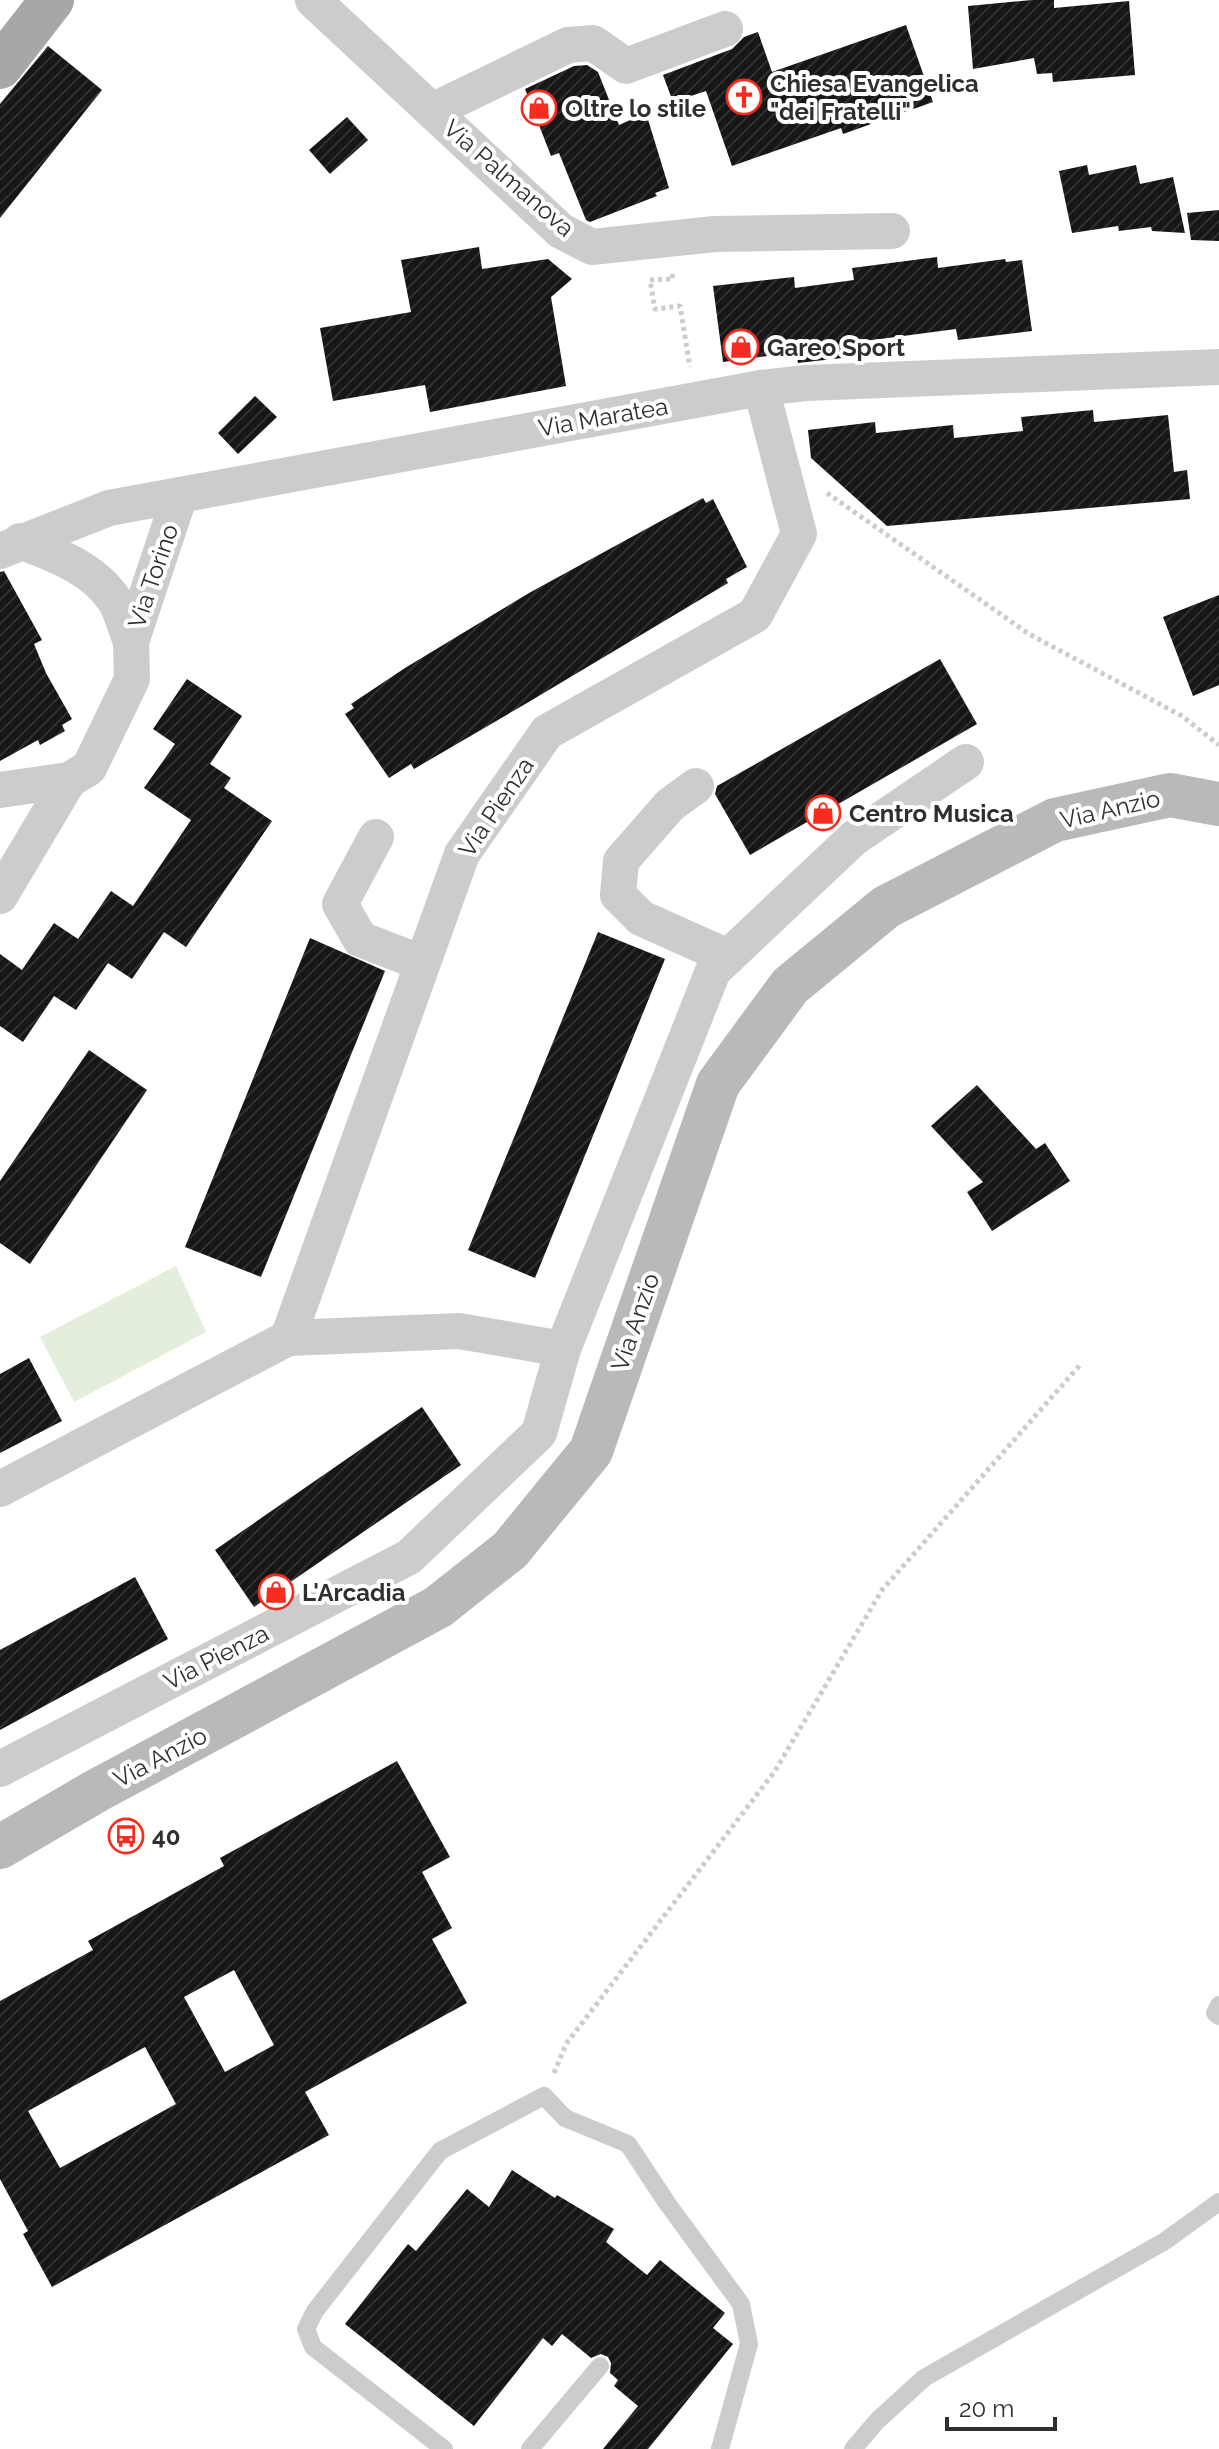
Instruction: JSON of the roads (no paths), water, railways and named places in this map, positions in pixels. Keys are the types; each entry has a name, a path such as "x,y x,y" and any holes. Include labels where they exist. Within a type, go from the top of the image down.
{"main road":[{"path":"0,67 52,0"}],"street":[{"name":"Via Palmanova","path":"313,0 561,231 592,247 715,234 892,231"},
{"path":"432,111 568,45 593,43 626,66 725,29"},
{"name":"Via Maratea","path":"10,546 109,508 761,388 806,383 1219,367"},
{"name":"Via Pienza","path":"288,1338 462,854 547,732 755,615 799,534 761,388"},
{"name":"Via Torino","path":"0,896 69,780 89,768 132,679 131,642 180,495"},
{"path":"10,546 63,558 103,584 117,603 131,642"},
{"name":"Via Pienza","path":"0,1769 409,1557 539,1433 563,1349 713,971 854,838 966,762"},
{"path":"0,790 69,780"},
{"path":"696,786 670,805 621,861 618,895 641,918 728,957"},
{"name":"Via Anzio","path":"0,1847 96,1791 438,1607 510,1550 591,1451 718,1084 790,986 886,907 1055,820 1170,795 1219,804"},
{"path":"376,837 340,904 360,939 422,963"},
{"path":"0,1489 288,1338 459,1331 563,1349"}],"lane":[{"path":"1219,2005 1215,2013 1219,2016"},
{"path":"444,2449 313,2347 306,2329 315,2311 440,2151 544,2096 565,2118 628,2144 741,2304 749,2344 720,2449"},
{"path":"853,2449 877,2421 924,2378 1165,2241 1219,2202"},
{"path":"530,2449 600,2366"}],"place":[{"name":"Chiesa Evangelica \"dei Fratelli\"","path":"744,97"},
{"name":"Oltre lo stile","path":"539,108"},
{"name":"Gareo Sport","path":"741,347"},
{"name":"Centro Musica","path":"823,813"},
{"name":"L'Arcadia","path":"276,1592"},
{"name":"40","path":"126,1836"}]}
